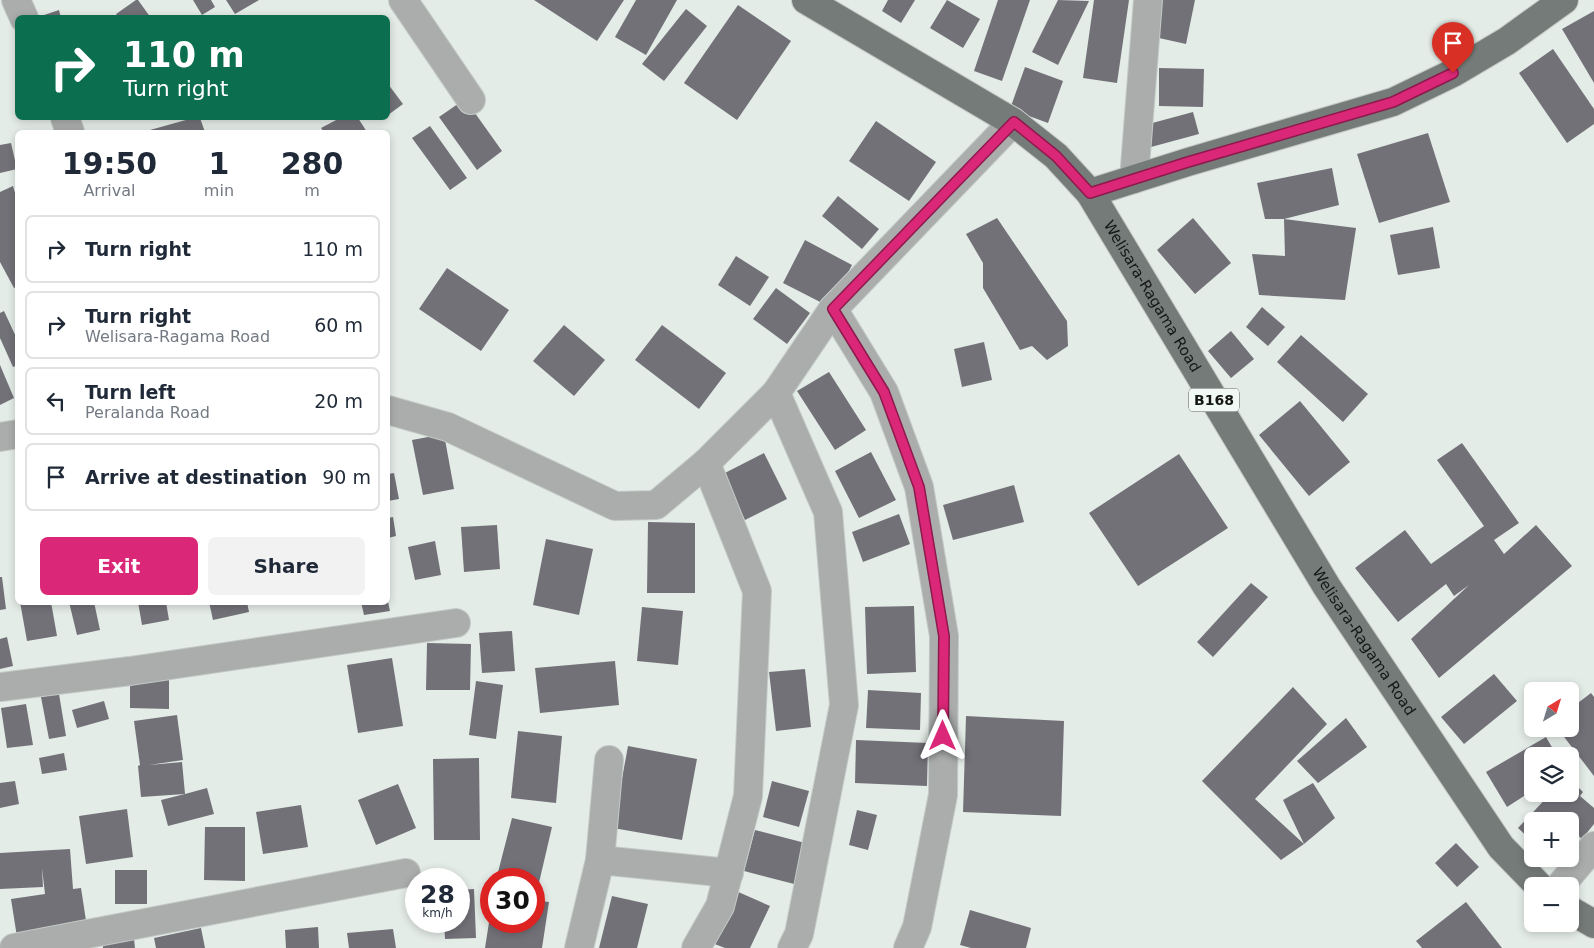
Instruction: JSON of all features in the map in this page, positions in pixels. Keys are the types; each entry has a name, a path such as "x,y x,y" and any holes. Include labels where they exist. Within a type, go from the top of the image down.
{"main road":[{"name":"Welisara-Ragama Road","path":"806,0 1014,122 1056,156 1090,193 1327,587 1502,847 1530,877"},
{"path":"1090,193 1393,102 1453,73 1507,41 1564,0"},
{"path":"1579,915 1594,924"}],"street":[{"path":"16,0 23,15"},
{"path":"403,0 471,100"},
{"path":"1134,179 1148,0"},
{"path":"390,411 448,427 615,506 656,504 706,463 776,394 833,309 1014,122"},
{"path":"833,309 884,392 919,487 944,636 943,796 917,927 908,948"},
{"path":"776,394 828,512 844,704 799,934 792,948"},
{"path":"0,437 15,434"},
{"path":"696,948 720,906 748,796 757,590 706,463"},
{"path":"0,687 130,672 456,623"},
{"path":"579,948 600,860 609,760"},
{"path":"1568,877 1594,846"},
{"path":"600,860 729,873"},
{"path":"14,948 405,873"}],"building":[{"path":"138,0 149,15 117,15"},
{"path":"193,0 211,0 215,7 202,15"},
{"path":"226,0 259,0 235,14"},
{"path":"534,0 624,0 597,41"},
{"path":"636,0 677,0 646,55 615,37"},
{"path":"888,0 915,0 901,23 882,11"},
{"path":"947,0 980,19 963,48 930,28"},
{"path":"998,0 1030,0 1002,81 974,71"},
{"path":"1058,0 1089,1 1058,65 1032,52"},
{"path":"1094,0 1129,0 1117,83 1083,78"},
{"path":"1158,0 1195,0 1186,44 1150,36"},
{"path":"738,5 791,41 737,120 684,83"},
{"path":"686,9 707,26 664,81 642,64"},
{"path":"59,10 60,15 44,15"},
{"path":"1594,11 1594,83 1562,29"},
{"path":"1553,49 1594,109 1594,124 1567,143 1519,73"},
{"path":"1025,67 1063,81 1048,123 1010,109"},
{"path":"1159,68 1204,69 1203,107 1159,106"},
{"path":"390,87 403,104 390,114"},
{"path":"465,99 502,151 477,170 439,117"},
{"path":"1193,112 1199,134 1151,147 1145,125"},
{"path":"186,120 201,120 204,130 150,130"},
{"path":"336,120 359,120 366,130 322,130 321,128"},
{"path":"876,121 936,162 909,201 849,161"},
{"path":"430,126 467,178 450,190 412,138"},
{"path":"1428,133 1450,202 1379,223 1357,154"},
{"path":"11,143 15,169 0,173 0,145"},
{"path":"1332,168 1339,205 1284,219 1265,219 1257,183"},
{"path":"13,186 15,193 14,288 0,262 0,192"},
{"path":"838,196 879,229 862,249 822,216"},
{"path":"997,218 1067,321 1068,346 1047,360 1032,346 1020,350 983,288 983,263 966,234"},
{"path":"1193,218 1231,263 1195,294 1157,250"},
{"path":"1284,219 1356,228 1345,300 1259,295 1252,254 1285,256"},
{"path":"1433,227 1440,268 1398,275 1390,235"},
{"path":"805,240 852,265 830,307 783,283"},
{"path":"736,256 769,277 750,306 718,285"},
{"path":"447,268 509,310 481,351 419,309"},
{"path":"776,288 810,313 787,344 753,319"},
{"path":"1262,307 1285,327 1268,346 1246,327"},
{"path":"4,311 15,335 15,366 13,367 0,338 0,313"},
{"path":"564,325 605,360 574,396 533,361"},
{"path":"662,325 726,373 699,409 635,360"},
{"path":"1231,331 1254,359 1231,378 1208,351"},
{"path":"1301,335 1368,394 1343,422 1277,362"},
{"path":"984,342 992,380 962,387 954,349"},
{"path":"0,365 14,398 0,405"},
{"path":"829,372 866,430 835,450 797,391"},
{"path":"1300,401 1350,462 1309,496 1259,435"},
{"path":"444,434 454,489 423,495 412,440"},
{"path":"1462,443 1519,523 1494,540 1504,554 1536,525 1572,566 1439,678 1411,639 1469,585 1454,596 1446,584 1398,622 1355,568 1405,530 1431,564 1484,526 1437,460"},
{"path":"871,452 896,500 859,518 835,471"},
{"path":"764,453 787,499 745,520 721,475"},
{"path":"1179,454 1228,528 1138,586 1089,513"},
{"path":"394,473 399,499 390,501 390,474"},
{"path":"1014,485 1024,522 953,540 943,505"},
{"path":"899,514 910,544 863,562 852,532"},
{"path":"393,517 396,536 390,538 390,518"},
{"path":"648,522 695,523 695,593 647,593"},
{"path":"497,525 500,569 464,572 461,527"},
{"path":"546,539 593,549 579,615 533,605"},
{"path":"435,541 441,575 415,580 408,547"},
{"path":"0,577 2,577 6,609 0,610"},
{"path":"1251,583 1268,597 1213,657 1197,642"},
{"path":"21,605 52,605 57,636 27,641"},
{"path":"70,605 95,605 100,630 77,635"},
{"path":"139,605 166,605 169,620 142,625"},
{"path":"210,605 248,605 249,612 213,620"},
{"path":"362,605 389,605 390,611 364,615"},
{"path":"914,606 916,672 867,674 865,607"},
{"path":"642,607 683,611 678,665 637,661"},
{"path":"512,631 515,671 482,673 479,633"},
{"path":"7,637 13,666 0,669 0,639"},
{"path":"427,643 471,644 470,690 426,690"},
{"path":"392,658 403,726 358,733 347,665"},
{"path":"615,661 619,705 540,713 535,668"},
{"path":"805,669 811,727 776,731 769,672"},
{"path":"130,671 169,672 169,709 130,708"},
{"path":"1494,674 1517,701 1464,744 1441,717"},
{"path":"476,681 503,685 496,739 469,735"},
{"path":"1293,687 1327,724 1255,799 1304,844 1281,860 1202,781"},
{"path":"868,690 921,693 920,730 866,728"},
{"path":"1591,693 1594,697 1594,776 1579,756 1579,747 1572,747 1565,738 1579,738 1579,702"},
{"path":"59,694 66,736 49,739 41,697"},
{"path":"104,701 109,719 77,728 72,710"},
{"path":"26,704 33,745 7,748 1,708"},
{"path":"177,715 183,760 149,765 182,762 185,794 141,797 138,766 140,765 134,721"},
{"path":"966,716 1064,721 1061,816 963,812"},
{"path":"1346,718 1367,747 1318,783 1297,761"},
{"path":"518,731 562,736 556,803 511,798"},
{"path":"1547,738 1552,747 1529,747"},
{"path":"856,740 928,743 927,786 855,783"},
{"path":"628,746 697,759 682,840 613,828"},
{"path":"1524,750 1524,796 1507,807 1486,772"},
{"path":"64,753 67,770 42,774 39,758"},
{"path":"479,758 480,840 434,840 433,759"},
{"path":"15,781 19,804 0,808 0,783"},
{"path":"772,781 809,791 799,827 763,817"},
{"path":"1313,783 1335,818 1304,844 1283,800"},
{"path":"398,784 416,828 376,845 358,800"},
{"path":"207,788 214,814 168,826 161,800"},
{"path":"1579,788 1583,792 1580,796 1594,808 1594,824 1582,839 1579,836 1579,812 1533,812 1542,802 1579,802"},
{"path":"301,805 308,847 263,854 256,812"},
{"path":"127,809 133,857 86,864 79,816"},
{"path":"857,810 877,815 868,850 849,845"},
{"path":"512,818 552,827 542,868 499,868"},
{"path":"1524,822 1524,834 1518,828"},
{"path":"205,827 245,827 245,881 204,880"},
{"path":"755,830 809,844 798,885 744,871"},
{"path":"1456,843 1479,867 1457,887 1435,863"},
{"path":"70,849 73,889 81,888 87,927 17,937 11,899 45,894 42,868 43,887 0,889 0,853"},
{"path":"115,870 147,870 147,904 115,904"},
{"path":"470,889 474,889 476,938 445,939 445,933 470,933"},
{"path":"736,891 770,906 750,948 725,948 712,943"},
{"path":"612,896 648,904 637,948 599,948"},
{"path":"545,901 549,902 545,928"},
{"path":"1466,902 1502,948 1422,948 1416,941"},
{"path":"970,910 1031,928 1026,948 971,948 960,945"},
{"path":"318,927 319,948 286,948 285,930"},
{"path":"201,928 205,948 156,948 154,938"},
{"path":"393,929 396,948 349,948 347,933"},
{"path":"487,933 544,933 542,948 485,948"},
{"path":"134,939 135,948 103,948 103,943"}],"route":[{"path":"943,736 944,636 919,487 884,392 833,309 1014,122 1056,156 1090,193 1188,162 1393,102 1453,73"}]}
